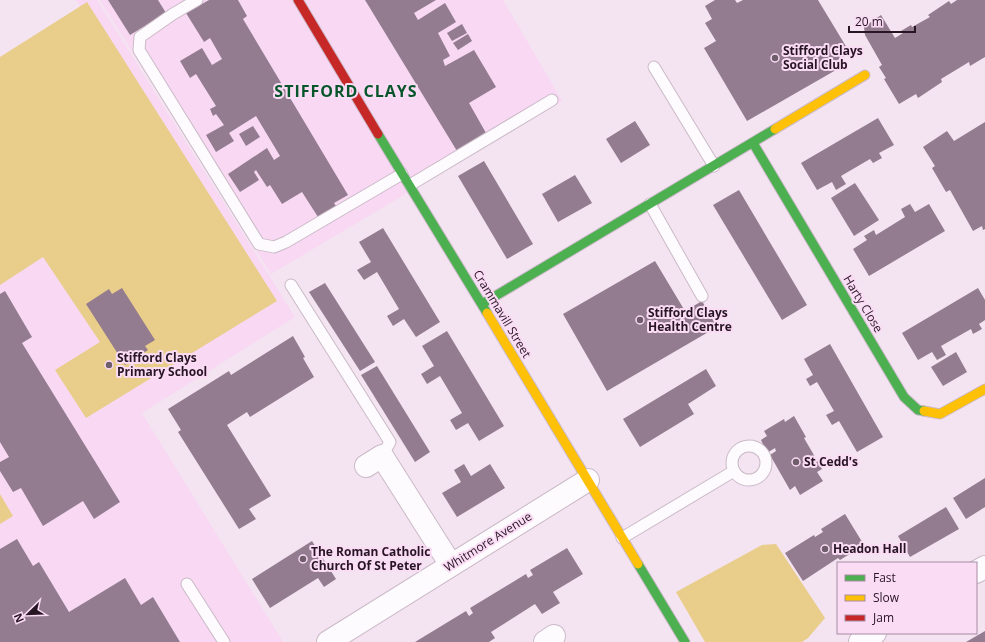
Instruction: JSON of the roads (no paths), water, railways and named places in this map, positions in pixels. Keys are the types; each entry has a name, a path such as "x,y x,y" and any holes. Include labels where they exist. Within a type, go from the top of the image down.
{"street":[{"name":"Crammavill Street","path":"298,0 685,642"},
{"path":"482,304 865,75"},
{"name":"Harty Close","path":"753,143 904,397 918,410 940,414 985,389"},
{"path":"374,461 451,565"},
{"name":"Whitmore Avenue","path":"333,641 451,565 588,480"},
{"path":"860,642 873,634"}],"lane":[{"path":"197,0 140,37 139,50 259,244 274,247 286,242 402,174"},
{"path":"654,67 714,166"},
{"path":"410,185 552,100"},
{"path":"650,204 702,296"},
{"path":"291,285 390,442 374,461"},
{"path":"622,538 734,471"},
{"path":"187,584 224,642"}],"place":[{"name":"Stifford Clays Social Club","path":"775,58"},
{"name":"Stifford Clays Health Centre","path":"640,320"},
{"name":"Stifford Clays Primary School","path":"109,365"},
{"name":"St Cedd's","path":"796,462"},
{"name":"Headon Hall","path":"825,549"},
{"name":"The Roman Catholic Church Of St Peter","path":"303,559"}],"district":[{"name":"STIFFORD CLAYS","path":"346,91"}]}
